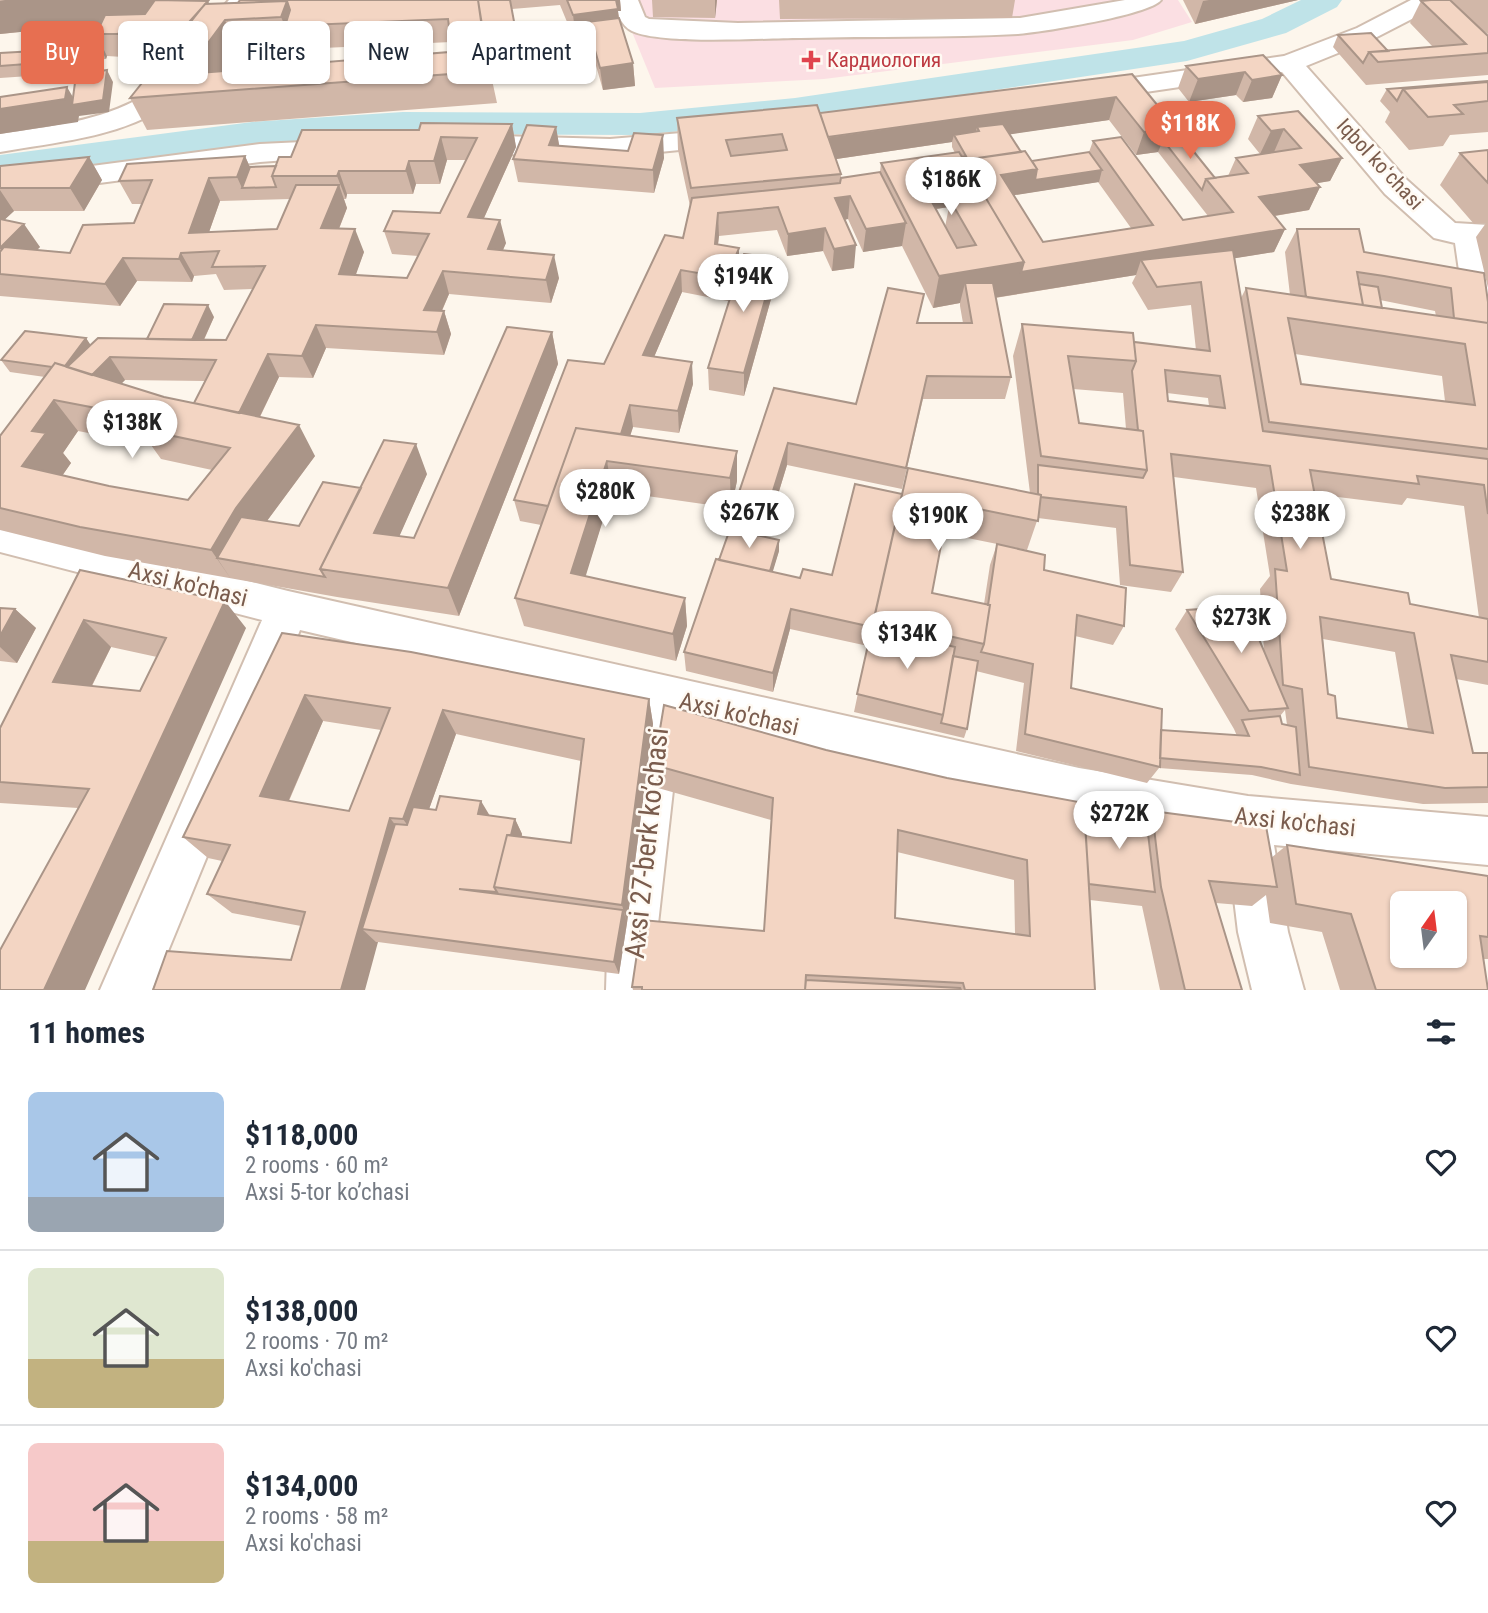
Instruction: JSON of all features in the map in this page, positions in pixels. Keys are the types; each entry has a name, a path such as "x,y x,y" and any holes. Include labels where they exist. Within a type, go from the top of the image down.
{"street":[{"path":"0,143 76,130 143,110 155,102 242,0"},
{"path":"625,0 634,21 642,26 668,30 738,31 1020,26 1129,7 1148,0"},
{"path":"1069,96 1289,63 1366,33 1430,0"},
{"name":"Iqbol koʻchasi","path":"1289,63 1396,187 1445,230 1479,235"},
{"path":"437,145 610,148 759,135"},
{"path":"0,187 260,153 369,148"},
{"path":"1479,235 1488,354"},
{"name":"Axsi ko'chasi","path":"0,536 288,609 1079,790 1248,819 1488,841"},
{"path":"126,990 288,609"},
{"name":"Аxsi 27-berk koʼchasi","path":"632,990 633,924 662,696"},
{"path":"1248,819 1263,932 1278,990"}],"shaded area":[{"name":"Кардиология","path":"619,0 1178,0 1192,22 1133,40 824,79 655,88"}],"building":[{"path":"155,0 208,1 190,21 118,21 118,34 104,34 102,21 105,15 145,14"},
{"path":"240,0 478,0 481,21 344,21 344,23 330,24 330,21 287,21 290,10 287,1 238,3"},
{"path":"478,0 510,0 514,21 481,21"},
{"path":"567,0 616,0 618,9 573,15"},
{"path":"1450,0 1488,36 1488,53 1378,62 1369,52 1466,44 1421,1"},
{"path":"287,1 281,17 222,21 208,43 208,21 191,21 205,4"},
{"path":"619,18 633,63 600,68 596,54 595,21"},
{"path":"1371,33 1388,51 1369,52 1363,63 1338,35"},
{"path":"21,52 21,64 0,66 0,53"},
{"path":"447,52 447,74 433,75 433,53"},
{"path":"1263,55 1282,75 1252,80 1245,72 1198,79 1186,66"},
{"path":"344,61 344,82 330,83 330,62"},
{"path":"104,70 107,70 103,100 72,105 75,84 104,84"},
{"path":"222,71 222,84 317,84 130,98 141,84 208,84 208,72"},
{"path":"1132,74 1176,128 1144,132 1116,97 828,137 820,113"},
{"path":"1488,81 1403,89 1397,101 1387,89"},
{"path":"1488,82 1488,101 1454,105 1463,114 1428,117 1403,89"},
{"path":"67,87 65,99 0,109 0,97"},
{"path":"817,105 841,174 691,188 677,118","holes":["782,134 787,150 731,156 726,140"]},
{"path":"1298,111 1342,158 1300,165 1320,187 1259,197 1285,229 1021,272 1024,262 984,195 977,196 969,181 971,172 964,160 1025,151 1037,169 1001,175 1043,242 1153,225 1093,141 1121,137 1183,220 1233,212 1206,179 1248,173 1236,158 1301,148 1284,129 1271,131 1258,116"},
{"path":"421,123 512,124 468,217 500,220 488,249 554,255 546,280 443,271 424,310 444,311 437,332 316,325 302,356 268,354 239,413 194,403 216,360 110,357 92,375 67,367 98,338 226,340 265,266 212,267 219,251 181,253 179,259 123,258 105,284 0,274 0,252 4,247 70,253 83,225 134,223 152,180 119,181 127,164 245,156 237,177 209,178 189,233 277,229 296,185 339,185 321,228 355,229 339,274 407,278 429,234 384,231 393,211 440,213 477,138 441,137 434,161 409,161 406,171 339,171 337,176 272,176 279,157 291,157 302,130 419,130"},
{"path":"1003,124 1021,152 964,160 962,157 966,156 954,135 979,131 977,127"},
{"path":"527,125 556,127 549,145 628,151 634,133 663,135 653,170 513,159"},
{"path":"1182,137 1215,178 1206,179 1202,190 1163,140"},
{"path":"1488,150 1488,183 1460,153"},
{"path":"959,152 971,172 920,180 957,248 976,245 950,200 984,195 1024,262 939,276 881,163"},
{"path":"1089,152 1102,170 1035,180 1037,169 1032,161"},
{"path":"89,157 70,188 0,188 0,166"},
{"path":"276,166 272,176 276,187 242,188 250,167"},
{"path":"880,172 906,223 866,229 850,196 835,198 856,245 834,249 825,228 788,234 778,207 718,213 715,244 739,248 727,278 681,270 643,355 692,362 678,411 630,405 621,434 576,428 548,506 514,500 568,360 604,364 665,235 683,238 692,198 840,183 841,178"},
{"path":"0,219 24,224 0,248"},
{"path":"1297,229 1359,229 1364,252 1484,273 1488,323 1454,318 1451,288 1357,272 1363,305 1306,297"},
{"path":"1233,250 1263,431 1488,459 1488,514 1484,485 1417,476 1419,484 1310,470 1331,579 1408,593 1410,604 1488,619 1488,662 1451,655 1473,753 1488,753 1488,787 1445,788 1309,767 1302,689 1283,685 1275,569 1287,571 1270,466 1171,454 1183,572 1130,565 1126,507 1041,497 1038,494 1038,465 1143,478 1147,470 1143,431 1138,430 1132,371 1136,361 1134,342 1210,351 1201,282 1157,287 1141,260","holes":["1165,370 1220,376 1225,408 1168,401","1320,617 1414,633 1433,733 1337,718 1335,696 1328,694"]},
{"path":"744,254 777,258 744,373 708,368"},
{"path":"965,283 993,283 1011,377 927,376 906,468 788,443 762,526 730,519 774,388 856,404 888,288 924,294 917,323 972,323"},
{"path":"1359,284 1378,287 1382,308 1363,305"},
{"path":"1246,288 1488,323 1488,449 1269,422","holes":["1288,318 1465,344 1475,405 1301,384"]},
{"path":"164,304 208,305 192,340 147,339"},
{"path":"1022,324 1133,333 1136,361 1068,356 1079,423 1143,431 1147,470 1041,456"},
{"path":"507,327 552,332 448,588 320,569 384,440 416,444 374,533 414,538"},
{"path":"25,331 86,338 65,366 55,363 52,367 1,360"},
{"path":"55,363 164,397 299,425 236,508 211,550 80,527 0,508 0,436","holes":["54,400 148,418 140,429 230,448 188,500 109,486 22,466 46,433 32,431"]},
{"path":"576,428 737,451 730,478 607,461 571,573 685,598 673,634 515,598"},
{"path":"908,468 1041,495 1038,521 949,503 932,593 990,605 984,644 874,619"},
{"path":"323,482 361,488 320,569 325,577 217,558 241,517 299,526"},
{"path":"855,484 902,494 872,627 791,609 773,673 684,652 716,559 800,578 803,569 832,575"},
{"path":"730,529 779,540 770,571 719,560"},
{"path":"997,544 1045,555 1044,570 1126,588 1124,626 1077,615 1071,688 1162,709 1160,767 1025,734 1033,664 981,652"},
{"path":"80,570 225,601 44,990 0,990 0,950 89,789 0,782 0,728","holes":["84,620 166,638 140,691 53,682"]},
{"path":"1245,606 1288,708 1249,711 1187,610"},
{"path":"0,608 15,609 0,636"},
{"path":"872,627 955,647 943,715 857,694"},
{"path":"282,633 411,652 649,699 622,905 494,887 507,835 571,843 584,739 443,710 403,819 390,818 341,990 153,990 167,951 291,960 305,912 207,894 230,845 183,837","holes":["305,695 390,708 349,811 260,796"]},
{"path":"953,656 978,661 967,729 941,723"},
{"path":"664,705 826,750 947,778 1084,803 1095,990 965,990 963,983 806,975 805,990 642,990 642,987 632,987 642,920 764,931 773,798 654,765","holes":["898,830 1027,860 1030,936 895,918"]},
{"path":"1280,716 1282,724 1296,727 1300,775 1261,767 1160,758 1161,730 1249,736 1242,720"},
{"path":"440,796 481,801 478,814 515,819 511,835 507,835 494,887 497,892 459,889 623,910 614,962 362,929 395,824 407,825 413,807 436,810"},
{"path":"1084,810 1146,817 1155,892 1089,884"},
{"path":"1152,811 1266,826 1277,887 1209,881 1242,990 1185,990 1161,887"},
{"path":"1287,845 1488,876 1488,937 1480,936 1488,990 1376,990 1351,914 1296,904"},
{"path":"806,980 960,988 961,990 805,990"}],"waterway":[{"path":"0,167 252,133 403,123 640,124 795,109 1187,51 1274,26 1326,0"}],"place":[{"name":"Кардиология","path":"811,60"}]}
